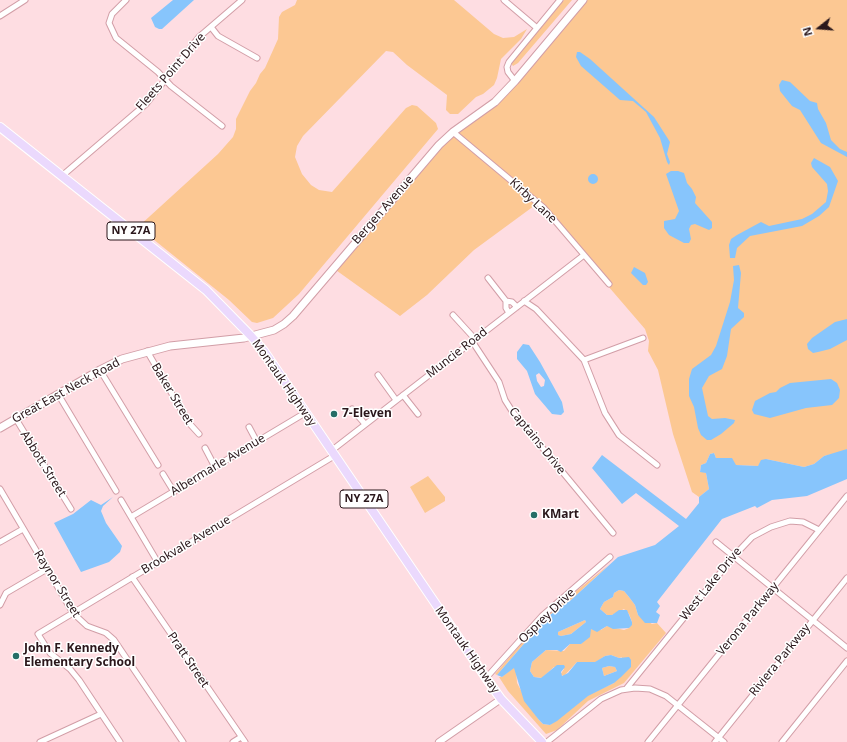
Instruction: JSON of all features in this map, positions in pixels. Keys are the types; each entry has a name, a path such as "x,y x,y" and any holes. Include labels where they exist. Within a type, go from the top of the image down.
{"main road":[{"name":"Bergen Avenue","path":"251,336 274,330 293,316 439,145 453,132 495,102 515,81 583,0"},
{"name":"Montauk Highway","path":"0,127 206,290 251,336 264,351 332,454 502,700"},
{"name":"Great East Neck Road","path":"0,428 100,370 122,359 146,351 177,345 251,336"},
{"name":"NY 27A","path":"502,700 542,742"}],"street":[{"path":"0,16 25,0"},
{"path":"126,0 112,14 109,23 111,31 116,38 222,126"},
{"name":"Fleets Point Drive","path":"62,175 146,104 199,37 242,0"},
{"path":"504,0 537,28"},
{"path":"515,81 508,72 507,67 560,0"},
{"path":"211,27 218,36 257,58"},
{"name":"Kirby Lane","path":"453,132 544,208 609,284"},
{"name":"Muncie Road","path":"332,454 365,424 584,254"},
{"path":"488,278 506,301 506,308 509,313"},
{"path":"506,301 512,302 517,307"},
{"path":"524,301 536,309 584,360 605,413 619,435 657,465"},
{"name":"Captains Drive","path":"453,315 474,340 499,382 505,400 512,411 613,533"},
{"path":"584,360 643,338"},
{"name":"Baker Street","path":"146,351 189,423 199,434"},
{"path":"100,370 158,465"},
{"path":"378,376 396,400"},
{"path":"58,394 116,491"},
{"path":"403,395 418,414"},
{"path":"352,410 365,424"},
{"name":"Albermarle Avenue","path":"131,517 306,413"},
{"name":"Abbott Street","path":"16,419 71,509"},
{"path":"250,427 257,442"},
{"path":"205,448 215,467"},
{"name":"Brookvale Avenue","path":"101,714 74,674 50,654 38,634 332,454"},
{"path":"163,474 174,492"},
{"name":"Raynor Street","path":"0,489 73,613 86,626 106,633 114,640 183,742"},
{"name":"Verona Parkway","path":"648,742 847,496"},
{"path":"121,500 157,561"},
{"name":"West Lake Drive","path":"626,689 734,556 752,537 777,525 797,521 808,524 819,530"},
{"path":"0,542 24,528"},
{"path":"716,542 847,648"},
{"name":"Osprey Drive","path":"486,678 542,616 610,557"},
{"path":"0,605 6,593 47,568"},
{"name":"Pratt Street","path":"132,577 244,742"},
{"name":"Riviera Parkway","path":"716,740 847,578"},
{"path":"782,742 847,661"},
{"path":"547,742 596,702 626,689 640,688 656,691 666,696 716,740 724,742"},
{"path":"439,742 502,700"},
{"path":"40,742 101,714 120,742"},
{"path":"233,742 241,737"}],"shaded area":[{"path":"297,0 454,0 494,34 503,38 514,37 527,29 521,39 501,59 494,85 483,94 476,97 458,114 450,114 446,110 447,95 407,65 393,52 386,51 303,136 297,146 295,157 302,174 311,185 319,190 332,192 406,108 412,105 417,106 436,123 438,129 299,294 273,318 257,323 252,322 229,300 138,227 218,154 233,137 236,129 236,119 250,91 265,68 278,39 279,17 282,12 295,5"},
{"path":"564,0 572,0 518,63 513,66 511,63"},
{"path":"583,0 847,0 847,449 842,452 824,456 814,464 804,467 766,459 758,466 735,465 716,458 714,453 710,454 706,463 701,465 700,471 706,473 709,489 699,497 692,492 673,434 658,370 648,351 649,341 645,329 608,286 610,285 538,203 474,250 427,295 400,316 333,268 439,145 483,112"},
{"path":"428,476 445,497 445,501 425,513 410,487"},
{"path":"610,564 571,600 547,617 497,675 495,674 544,617"},
{"path":"619,590 624,591 629,597 635,605 638,615 652,624 657,623 666,633 624,683 588,701 557,730 546,734 508,691 499,677 502,677 514,667 516,669 517,683 524,696 539,720 543,724 550,725 588,695 614,683 622,657 619,658 611,655 605,656 596,662 577,662 564,676 560,675 564,669 554,667 542,678 534,677 530,671 532,662 546,650 564,651 570,644 581,644 591,629 601,630 607,626 624,630 629,628 632,622 629,614 624,609 612,615 607,615 600,609 604,602 613,597 614,593"},
{"path":"585,620 586,622 571,634 561,636 558,635 558,632"},
{"path":"609,666 615,667 617,671 604,676 602,668"}],"water":[{"path":"173,0 194,0 162,29 155,27 151,18"},
{"path":"577,52 580,52 590,59 654,117 670,142 667,154 670,162 669,165 660,138 646,112 633,101 620,100 581,66 576,57"},
{"path":"782,80 790,82 810,101 817,103 818,109 826,123 831,140 840,149 847,152 847,157 821,143 800,110 792,106 780,91 779,85"},
{"path":"814,158 830,167 838,181 829,207 819,216 802,226 750,236 737,248 735,258 730,258 729,245 731,239 737,235 761,222 769,226 802,219 812,214 826,202 828,191 827,184 812,167 811,163"},
{"path":"671,171 684,173 687,183 696,197 695,203 712,222 712,228 709,230 695,224 691,225 689,229 691,239 689,243 684,243 669,235 664,228 664,221 675,219 679,211 666,174"},
{"path":"591,174 595,174 597,175 597,183 591,184 588,181 588,177"},
{"path":"739,265 741,273 738,308 744,313 744,317 731,329 727,356 722,369 709,376 702,388 708,416 712,419 725,418 735,420 734,423 721,434 711,440 707,440 701,435 698,428 694,407 689,396 689,379 692,369 711,355 716,346 730,302 734,280 733,266"},
{"path":"634,267 645,273 648,282 646,285 643,285 631,273"},
{"path":"847,319 847,340 830,349 818,352 813,353 808,349 807,344 812,338 835,322"},
{"path":"523,344 529,345 562,402 564,412 561,415 552,414 535,394 527,371 517,359 517,352","holes":["539,373 545,380 544,386 541,387 537,381 536,375"]},
{"path":"831,379 837,383 840,390 839,398 832,405 806,408 770,418 754,414 752,410 755,401 770,393 776,392 780,388 790,383"},
{"path":"847,449 847,479 807,496 772,500 757,508 755,506 722,519 657,602 660,606 656,612 660,615 657,623 645,623 638,615 635,605 629,597 624,591 619,590 614,593 613,597 604,602 600,609 607,615 612,615 619,610 627,610 632,622 632,625 629,628 613,629 607,626 597,632 591,629 590,637 581,644 570,644 561,652 557,650 546,650 532,662 530,671 534,677 541,678 557,665 564,665 565,667 561,672 562,676 568,673 577,662 595,662 605,656 611,655 619,658 629,657 631,660 631,667 614,683 588,696 550,725 543,724 524,701 514,668 502,677 497,675 547,617 571,600 618,557 655,545 679,526 636,493 622,504 592,468 602,455 686,519 699,503 699,497 709,489 706,473 700,472 701,465 706,463 710,454 714,453 716,458 732,458 736,465 758,466 761,460 766,459 804,467 814,464 824,456","holes":["585,620 586,622 571,634 561,636 558,635 558,632","609,666 615,667 617,671 604,676 602,668"]},
{"path":"113,497 103,506 101,511 106,523 122,546 120,552 109,562 81,572 54,523 73,514 91,500 101,505"}],"place":[{"name":"7-Eleven","path":"334,414"},
{"name":"KMart","path":"534,515"},
{"name":"John F. Kennedy Elementary School","path":"16,656"}]}
